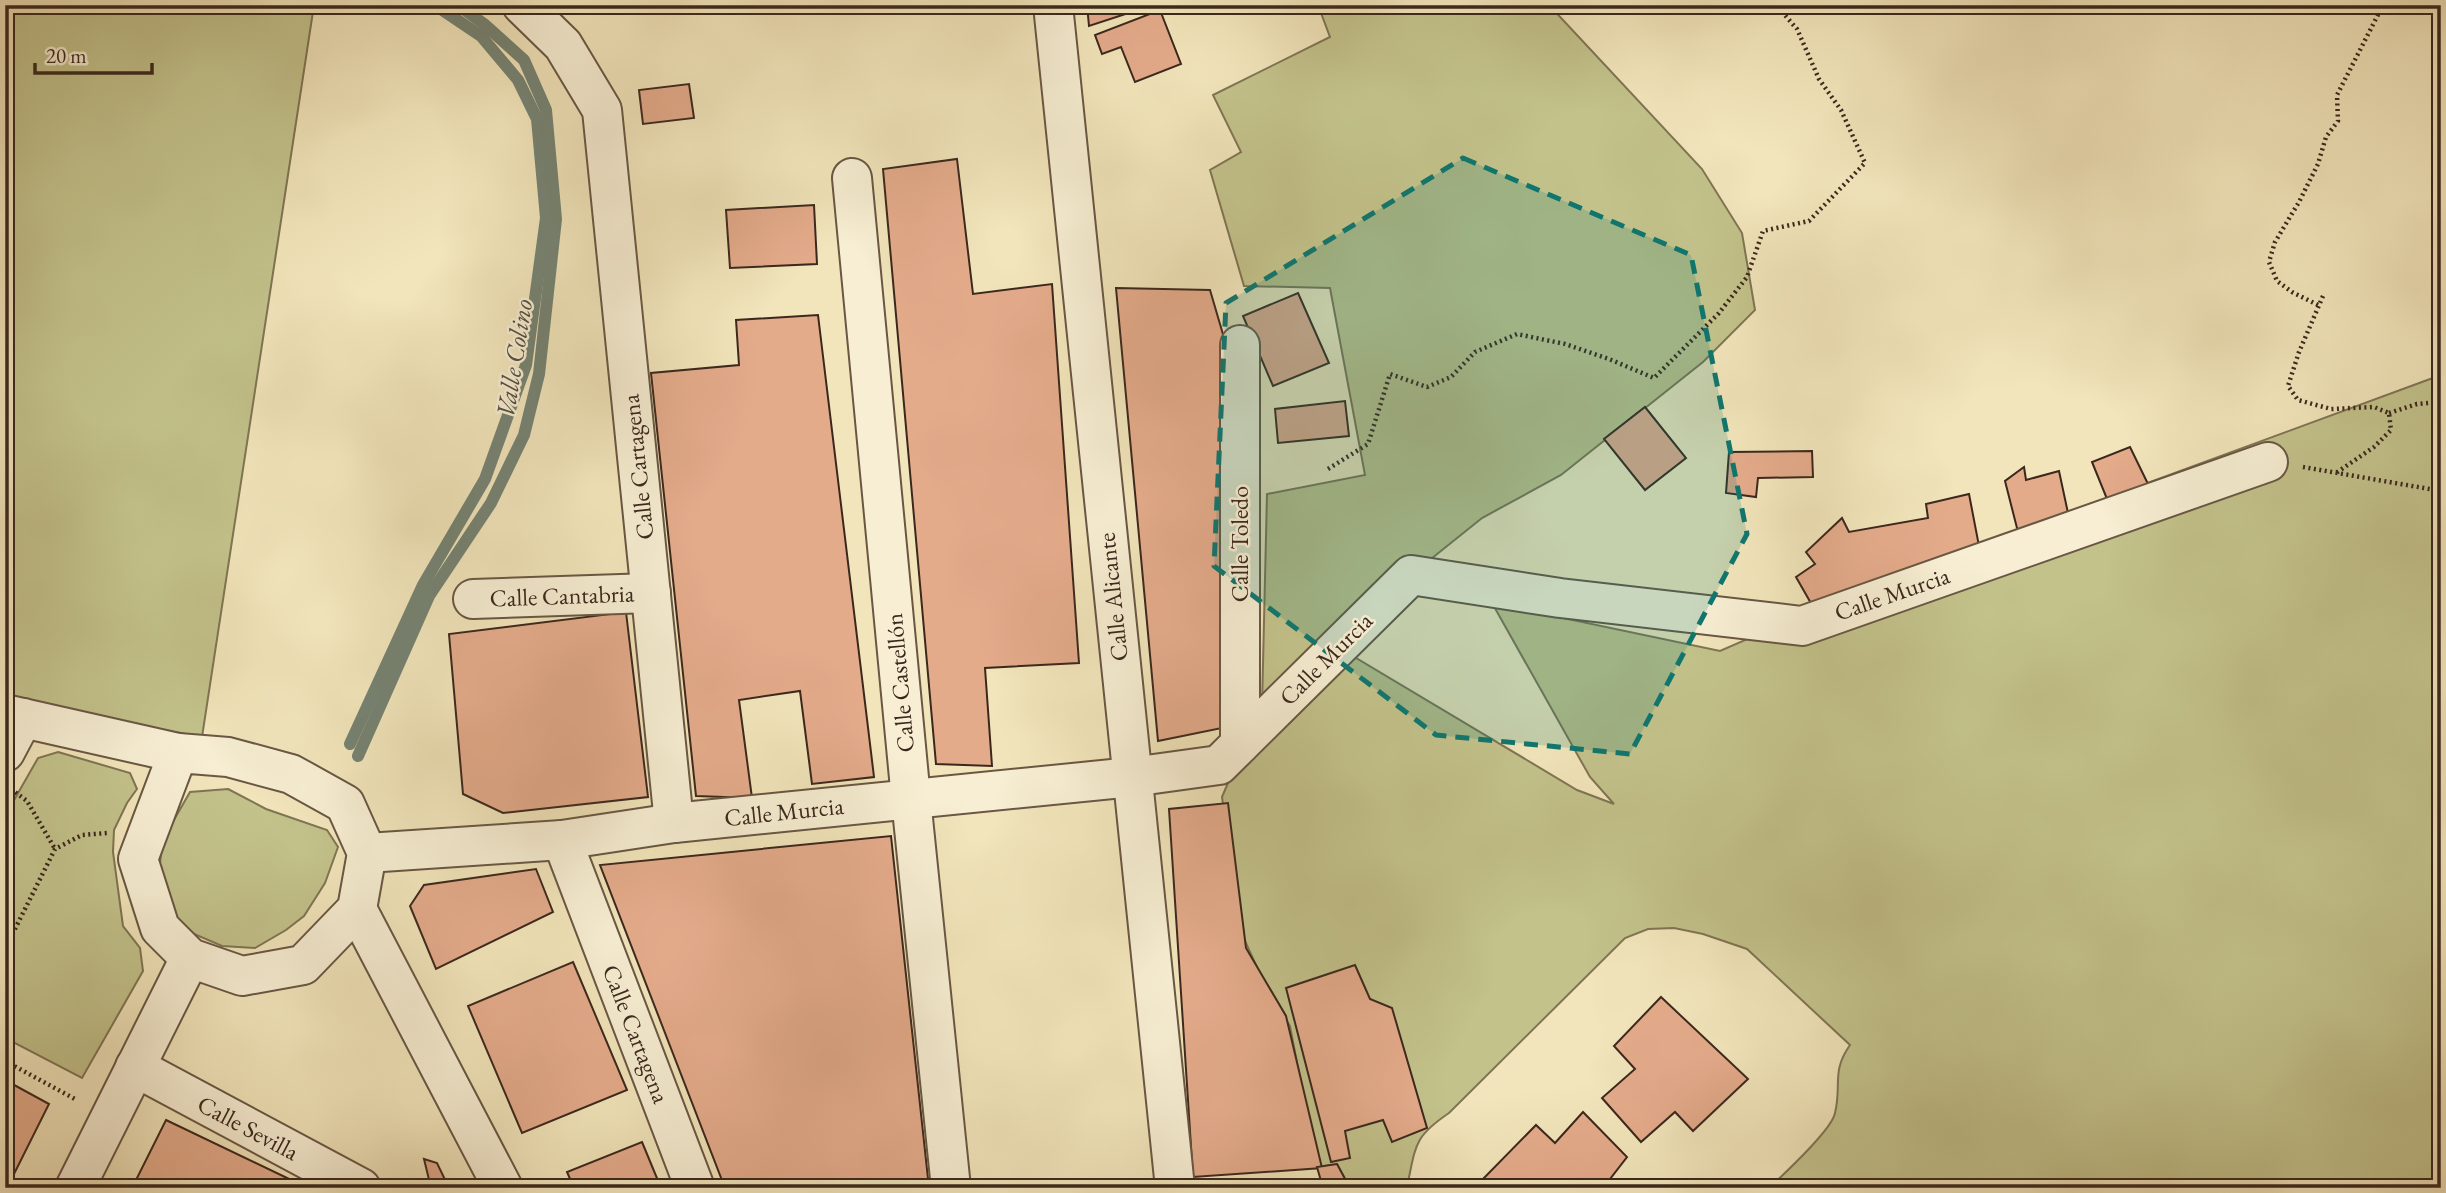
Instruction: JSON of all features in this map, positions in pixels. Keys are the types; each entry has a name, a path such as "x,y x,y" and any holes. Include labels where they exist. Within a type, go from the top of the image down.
{"street":[{"name":"Calle Cartagena","path":"522,5 563,45 602,110 674,823"},
{"name":"Calle Alicante","path":"1054,5 1175,1188"},
{"name":"Calle Castellón","path":"852,178 951,1188"},
{"name":"Calle Toledo","path":"1240,345 1240,744"},
{"name":"Calle Murcia","path":"367,853 562,840 674,823 1132,778 1219,765 1411,575 1560,598 1802,626 2268,461"},
{"name":"Calle Cantabria","path":"473,599 651,593"},
{"path":"5,752 14,716 178,753 228,757 291,774 345,804 367,853 357,909 303,965 242,976 190,957 160,929 138,859 178,753"},
{"name":"Calle Cartagena","path":"562,840 695,1188"},
{"path":"357,909 503,1188"},
{"path":"75,1188 190,957"},
{"name":"Calle Sevilla","path":"135,1068 361,1188"}],"path":[{"path":"1328,469 1368,444 1390,374 1427,387 1451,377 1475,352 1517,334 1565,344 1654,378 1719,313 1747,277 1763,231 1809,221 1865,163 1841,110 1819,79 1797,29 1776,5"},
{"path":"2318,305 2277,281 2269,262 2275,242 2318,164 2326,137 2338,121 2337,95 2383,5"},
{"path":"2323,296 2288,386 2298,400 2331,409 2374,407 2389,413 2417,404 2441,402"},
{"path":"2336,473 2374,447 2392,430 2389,413"},
{"path":"2268,461 2441,491"},
{"path":"5,785 27,801 55,849"},
{"path":"5,949 55,849 82,835 148,833"},
{"path":"5,1061 110,1118"}],"highlighted area":[{"path":"1463,158 1691,255 1747,534 1630,754 1436,735 1214,566 1226,303"}],"shaded area":[{"path":"5,5 314,5 202,737 5,700"},
{"path":"1318,5 1382,5 1384,11 1397,5 1549,5 1702,169 1742,233 1755,310 1703,362 1561,475 1482,518 1411,575 1262,707 1267,494 1365,475 1330,288 1244,286 1210,170 1241,152 1213,95 1330,37"},
{"path":"2441,375 2441,1188 1769,1188 1806,1152 1832,1120 1837,1103 1839,1071 1850,1045 1747,949 1703,934 1674,928 1648,929 1625,938 1449,1113 1429,1128 1419,1142 1408,1182 1387,1188 1350,1188 1337,1164 1317,1167 1290,1026 1265,985 1240,930 1222,797 1233,771 1351,655 1577,790 1614,804 1590,777 1492,603 1720,651 1881,581"},
{"path":"58,752 130,773 137,789 114,830 113,852 123,926 140,948 143,971 82,1078 5,1038 5,816 38,758"},
{"path":"228,789 266,809 327,830 338,847 325,883 304,916 255,948 222,946 194,934 177,918 163,894 159,871 163,839 190,792"}],"building":[{"path":"1087,5 1153,5 1089,26"},
{"path":"1160,10 1181,64 1135,82 1121,47 1102,54 1095,35"},
{"path":"689,84 694,118 643,124 639,90"},
{"path":"957,159 973,294 1052,284 1079,663 985,668 992,766 936,764 883,169"},
{"path":"814,205 817,264 730,268 726,210"},
{"path":"1116,288 1210,290 1227,348 1222,728 1158,741"},
{"path":"1298,293 1329,363 1273,386 1243,316"},
{"path":"818,315 874,777 812,784 800,691 739,700 752,798 696,796 651,373 739,365 736,320"},
{"path":"1345,401 1349,436 1278,443 1275,409"},
{"path":"1645,407 1686,458 1645,490 1604,439"},
{"path":"2130,447 2148,484 2107,499 2092,462"},
{"path":"1812,451 1813,477 1758,478 1756,497 1726,493 1729,452"},
{"path":"2024,467 2026,480 2059,471 2068,513 2018,532 2005,481"},
{"path":"1969,494 1979,546 1812,605 1796,577 1815,564 1806,552 1842,518 1849,532 1928,518 1926,504"},
{"path":"626,612 648,797 503,813 463,794 449,634"},
{"path":"1228,803 1246,948 1286,1016 1322,1168 1193,1177 1169,809"},
{"path":"891,836 929,1188 725,1188 600,865"},
{"path":"536,869 553,912 436,969 410,906 424,885"},
{"path":"573,962 627,1090 522,1133 468,1006"},
{"path":"1355,965 1370,999 1392,1008 1427,1128 1392,1142 1383,1120 1345,1131 1350,1158 1331,1162 1286,988"},
{"path":"1661,997 1748,1079 1693,1131 1675,1112 1641,1142 1602,1098 1635,1069 1614,1046"},
{"path":"5,1080 49,1104 7,1188 5,1188"},
{"path":"1583,1112 1627,1157 1603,1188 1488,1188 1481,1181 1536,1125 1555,1143"},
{"path":"166,1120 308,1188 132,1188"},
{"path":"642,1142 659,1183 647,1188 574,1188 567,1172"},
{"path":"424,1159 437,1163 449,1188 431,1188"},
{"path":"1337,1164 1350,1188 1323,1188 1317,1167"},
{"path":"1408,1182 1407,1188 1387,1188"}],"waterway":[{"path":"350,744 423,585 485,479 526,365 546,218 537,119 518,80 481,36 435,5"},
{"name":"Valle Colino","path":"358,756 429,596 491,503 524,435 539,374 556,219 546,110 524,60 458,5"}]}
